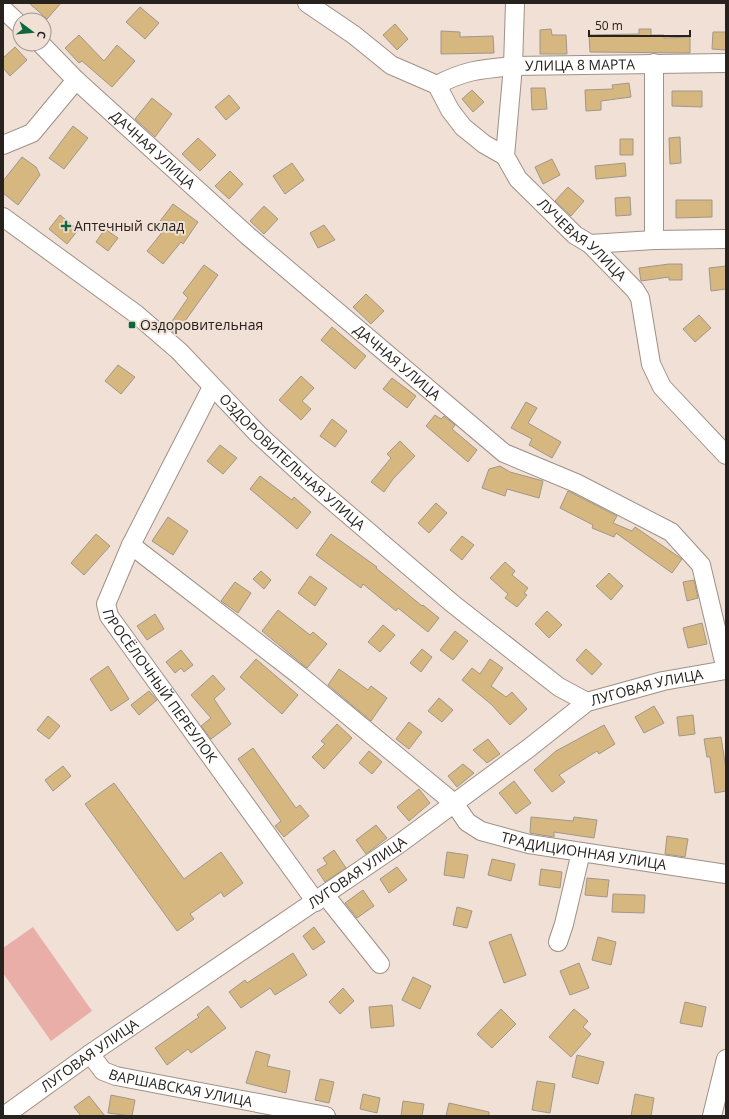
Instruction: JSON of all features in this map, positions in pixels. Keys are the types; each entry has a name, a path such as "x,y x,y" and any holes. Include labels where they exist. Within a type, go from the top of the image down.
{"street":[{"path":"307,3 354,35 391,64 437,85 450,110 463,127 484,144 505,156 513,66 515,3"},
{"path":"3,10 12,18"},
{"name":"ДАЧНАЯ УЛИЦА","path":"49,52 76,80 248,236 504,453 576,483 671,532 701,565 726,670"},
{"path":"654,63 654,240"},
{"name":"УЛИЦА 8 МАРТА","path":"437,85 457,75 478,69 513,66 726,63"},
{"path":"3,145 32,133 76,80"},
{"name":"ЛУЧЕВАЯ УЛИЦА","path":"505,156 518,179 575,235 590,244 635,290 640,298 651,364 662,387 726,455"},
{"name":"ОЗДОРОВИТЕЛЬНАЯ УЛИЦА","path":"3,217 136,314 179,351 258,434 309,481 453,604 559,687 587,702"},
{"path":"590,244 654,240 726,240"},
{"name":"ПРОСЁЛОЧНЫЙ ПЕРЕУЛОК","path":"212,387 131,545 106,604 109,616 321,898 380,964"},
{"name":"ТРАДИЦИОННАЯ УЛИЦА","path":"131,545 299,674 454,803 467,822 481,831 530,844 726,874"},
{"name":"ЛУГОВАЯ УЛИЦА","path":"4,1116 90,1054 399,844 529,748 587,702 663,682 726,670"},
{"path":"558,942 564,924 581,852"},
{"name":"ВАРШАВСКАЯ УЛИЦА","path":"90,1054 103,1071 116,1076 326,1116"},
{"path":"712,1116 726,1059"}],"shaded area":[{"path":"33,927 92,1011 51,1041 3,973 3,948"}],"building":[{"path":"29,3 61,3 52,13 52,12 39,12"},
{"path":"140,7 159,23 145,39 126,22"},
{"path":"395,24 408,39 397,50 383,35"},
{"path":"551,29 552,35 566,35 567,54 540,54 540,30"},
{"path":"639,29 651,29 651,35 664,35 664,38 690,37 690,53 590,52 589,35 639,34"},
{"path":"441,31 460,32 460,37 493,36 494,53 441,54"},
{"path":"713,32 726,32 726,50 712,49"},
{"path":"79,35 104,61 117,45 135,61 112,87 82,61 79,63 65,48"},
{"path":"12,50 12,52 20,52 27,60 10,76 3,68 3,58"},
{"path":"629,83 631,97 601,101 601,110 586,111 585,90 613,89 612,85"},
{"path":"531,88 545,88 547,109 532,110"},
{"path":"472,90 484,102 473,112 462,99"},
{"path":"672,91 702,91 702,107 672,106"},
{"path":"229,95 240,108 226,120 215,107"},
{"path":"152,98 172,114 155,137 135,119"},
{"path":"73,126 88,138 64,169 49,158"},
{"path":"680,137 681,163 670,164 669,138"},
{"path":"198,138 216,155 200,171 182,154"},
{"path":"620,139 633,139 633,155 620,155"},
{"path":"22,157 36,167 40,175 18,205 3,193 3,181"},
{"path":"552,159 560,175 543,184 535,167"},
{"path":"292,163 304,180 285,194 273,176"},
{"path":"625,163 626,176 596,179 595,166"},
{"path":"230,171 243,184 229,199 215,186"},
{"path":"568,187 584,201 571,216 555,201"},
{"path":"630,197 631,215 616,216 615,198"},
{"path":"676,200 712,200 712,217 676,218"},
{"path":"173,204 198,222 183,244 181,242 163,264 147,251 164,230 157,225"},
{"path":"264,206 278,219 264,234 250,221"},
{"path":"60,215 78,230 67,244 49,229"},
{"path":"324,225 335,240 318,248 310,233"},
{"path":"105,229 118,238 108,251 96,242"},
{"path":"669,264 682,264 682,280 669,280 669,277 641,281 639,268"},
{"path":"204,265 218,275 180,328 179,327 174,333 168,327 188,298 183,293"},
{"path":"726,266 726,289 711,291 709,268"},
{"path":"366,294 384,311 371,324 353,307"},
{"path":"699,315 711,328 695,342 683,329"},
{"path":"332,327 366,356 355,369 321,340"},
{"path":"118,365 135,377 121,394 105,381"},
{"path":"301,376 314,388 302,401 311,409 301,420 279,400"},
{"path":"392,378 416,396 407,408 383,389"},
{"path":"526,402 537,408 528,423 561,442 552,458 529,445 532,439 511,428"},
{"path":"435,415 441,419 444,416 455,425 452,429 477,450 468,462 426,426"},
{"path":"332,419 347,431 335,447 320,436"},
{"path":"400,441 415,456 393,479 384,492 371,482 391,458 387,454"},
{"path":"220,445 237,458 223,474 207,461"},
{"path":"500,466 510,472 543,481 539,498 507,489 505,496 482,488 489,469"},
{"path":"260,476 292,500 294,497 311,512 297,529 250,489"},
{"path":"568,491 617,516 613,523 632,531 635,527 682,559 672,573 616,533 614,537 592,528 593,525 560,508"},
{"path":"436,503 447,513 429,533 418,523"},
{"path":"168,517 188,531 173,555 152,541"},
{"path":"96,534 110,546 84,575 71,563"},
{"path":"331,534 377,567 376,568 422,606 423,605 439,618 428,632 398,608 396,611 363,584 361,588 316,555"},
{"path":"462,536 474,545 462,560 450,550"},
{"path":"505,562 515,571 512,575 528,588 524,593 527,595 517,607 505,598 508,594 490,578"},
{"path":"261,571 271,580 264,589 253,579"},
{"path":"609,573 623,586 611,600 596,586"},
{"path":"310,576 327,588 315,606 298,593"},
{"path":"694,580 698,598 687,601 683,582"},
{"path":"235,582 251,593 238,613 221,601"},
{"path":"278,610 310,635 313,632 327,644 307,668 262,631"},
{"path":"547,611 562,625 549,638 535,624"},
{"path":"155,614 164,629 147,640 137,626"},
{"path":"702,623 707,644 688,648 683,628"},
{"path":"383,625 395,635 380,652 368,642"},
{"path":"455,631 468,641 453,660 440,650"},
{"path":"422,649 432,657 421,672 410,663"},
{"path":"586,649 602,664 592,675 576,660"},
{"path":"181,650 193,665 184,672 181,668 175,673 166,662"},
{"path":"256,659 298,695 282,714 240,677"},
{"path":"490,659 503,668 491,686 506,697 512,692 527,709 510,725 492,705 462,680 472,668 480,674"},
{"path":"108,666 129,699 111,711 90,679"},
{"path":"339,669 368,690 371,686 387,698 371,721 328,685"},
{"path":"213,675 225,689 214,699 231,724 211,739 201,726 211,718 191,695"},
{"path":"149,691 157,700 139,715 131,705"},
{"path":"439,698 453,710 442,722 428,711"},
{"path":"654,706 664,723 644,733 635,717"},
{"path":"693,715 695,734 679,736 677,717"},
{"path":"48,716 60,726 49,739 37,730"},
{"path":"409,722 422,732 409,749 396,739"},
{"path":"337,724 352,738 324,769 312,757 325,744 321,741"},
{"path":"604,725 615,744 599,754 597,751 559,775 565,782 552,792 534,770 556,751"},
{"path":"721,737 726,769 726,791 715,793 710,757 707,757 704,739"},
{"path":"488,739 500,754 487,763 473,750"},
{"path":"253,748 296,808 300,805 309,816 284,837 275,826 281,821 238,759"},
{"path":"369,751 382,762 372,774 359,763"},
{"path":"463,764 474,773 457,787 448,776"},
{"path":"63,766 71,776 53,791 45,780"},
{"path":"514,781 531,803 516,814 499,793"},
{"path":"114,783 184,879 221,852 243,883 224,897 221,892 190,914 194,919 177,931 85,804"},
{"path":"419,789 430,803 409,821 397,807"},
{"path":"531,817 573,821 574,817 597,820 594,838 554,832 554,837 530,833"},
{"path":"376,825 387,838 366,854 356,840"},
{"path":"667,836 688,839 685,857 665,854"},
{"path":"334,850 346,868 325,882 317,870 327,864 323,858"},
{"path":"447,852 468,855 464,878 444,875"},
{"path":"492,859 515,864 511,881 488,875"},
{"path":"397,867 407,880 389,893 380,879"},
{"path":"541,869 562,872 560,888 539,885"},
{"path":"587,878 609,880 607,897 585,895"},
{"path":"363,890 374,906 357,918 345,903"},
{"path":"613,894 645,895 644,913 612,912"},
{"path":"457,907 472,911 467,928 453,925"},
{"path":"314,927 325,942 313,950 303,936"},
{"path":"511,934 526,975 504,983 489,942"},
{"path":"598,937 616,942 611,965 592,960"},
{"path":"293,953 307,975 275,995 270,988 241,1008 229,992 245,980 247,983"},
{"path":"579,963 589,988 570,995 560,971"},
{"path":"413,977 431,986 420,1009 402,1000"},
{"path":"343,988 354,1001 340,1014 329,1002"},
{"path":"685,1002 706,1007 702,1027 680,1023"},
{"path":"392,1005 394,1026 371,1028 369,1007"},
{"path":"208,1006 226,1028 191,1053 188,1049 167,1065 155,1048 199,1017 197,1015"},
{"path":"501,1009 516,1024 492,1048 477,1034"},
{"path":"574,1009 588,1021 583,1027 591,1034 571,1057 549,1037"},
{"path":"256,1051 270,1055 267,1066 290,1071 286,1093 246,1083"},
{"path":"577,1055 604,1062 598,1084 572,1077"},
{"path":"320,1079 334,1082 329,1103 315,1100"},
{"path":"537,1081 555,1084 550,1113 532,1110"},
{"path":"363,1094 380,1098 377,1113 360,1109"},
{"path":"635,1094 654,1098 651,1116 631,1116"},
{"path":"111,1095 135,1100 132,1116 108,1113"},
{"path":"89,1096 105,1116 81,1116 74,1107"},
{"path":"403,1101 424,1104 422,1116 401,1116"},
{"path":"449,1103 489,1112 489,1116 446,1116"}],"place":[{"name":"Аптечный склад","path":"66,226"},
{"name":"Оздоровительная","path":"132,325"}]}
